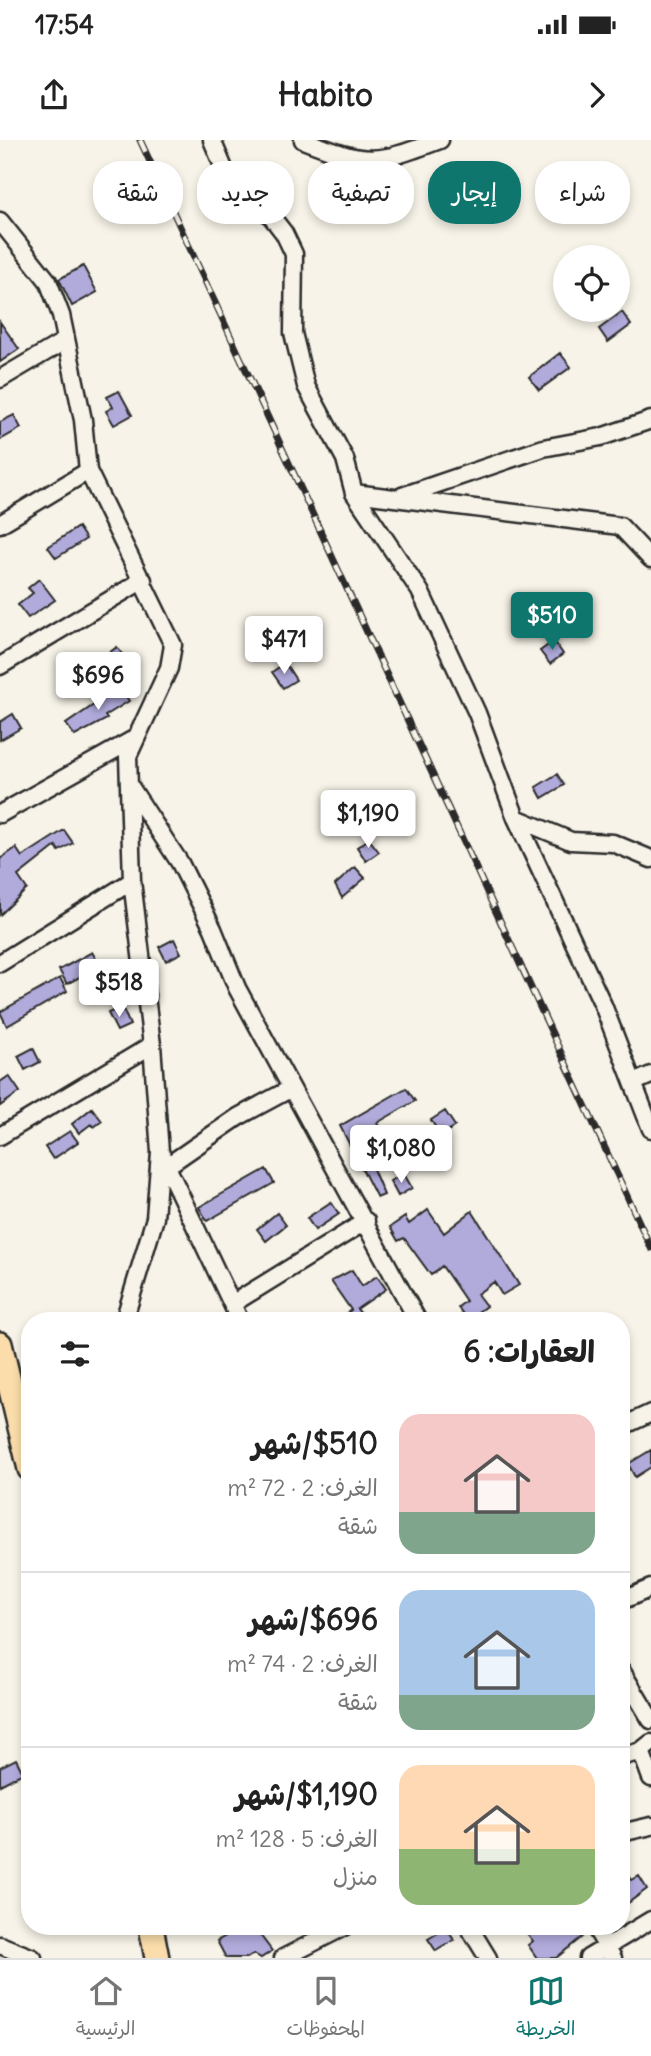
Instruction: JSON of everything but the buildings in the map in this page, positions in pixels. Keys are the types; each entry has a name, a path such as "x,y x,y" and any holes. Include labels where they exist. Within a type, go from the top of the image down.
{"main road":[{"path":"0,1344 21,1432"},
{"path":"152,1935 157,1958"}],"street":[{"path":"212,140 226,171 264,207 284,233 294,254 293,333 306,386 345,459 354,493 420,591 477,713 516,818 635,1082 651,1129"},
{"path":"303,140 348,158 373,161 440,140"},
{"path":"3,231 48,281 66,340 83,420 88,471 173,645 169,668 128,756 132,881 164,1159 155,1218 127,1312"},
{"path":"0,379 66,340"},
{"path":"396,498 544,448 601,437 651,420"},
{"path":"0,524 88,471"},
{"path":"354,493 620,526 651,559"},
{"path":"0,666 143,580"},
{"path":"0,814 134,739"},
{"path":"130,787 185,874 213,929 237,988 413,1312"},
{"path":"516,818 571,841 613,843 651,859"},
{"path":"0,963 132,881"},
{"path":"0,1136 152,1045"},
{"path":"635,1082 651,1075"},
{"path":"164,1159 290,1089"},
{"path":"164,1159 236,1312"},
{"path":"232,1304 366,1221"},
{"path":"630,1423 651,1413"},
{"path":"630,1597 651,1588"},
{"path":"630,1685 651,1720"},
{"path":"646,1747 651,1778"},
{"path":"630,1831 651,1826"},
{"path":"588,1958 610,1952 651,1920"},
{"path":"283,1958 328,1935"},
{"path":"474,1935 488,1958"},
{"path":"599,1935 610,1952"},
{"path":"0,1945 33,1958"}],"railway":[{"path":"140,140 651,1248"}]}
